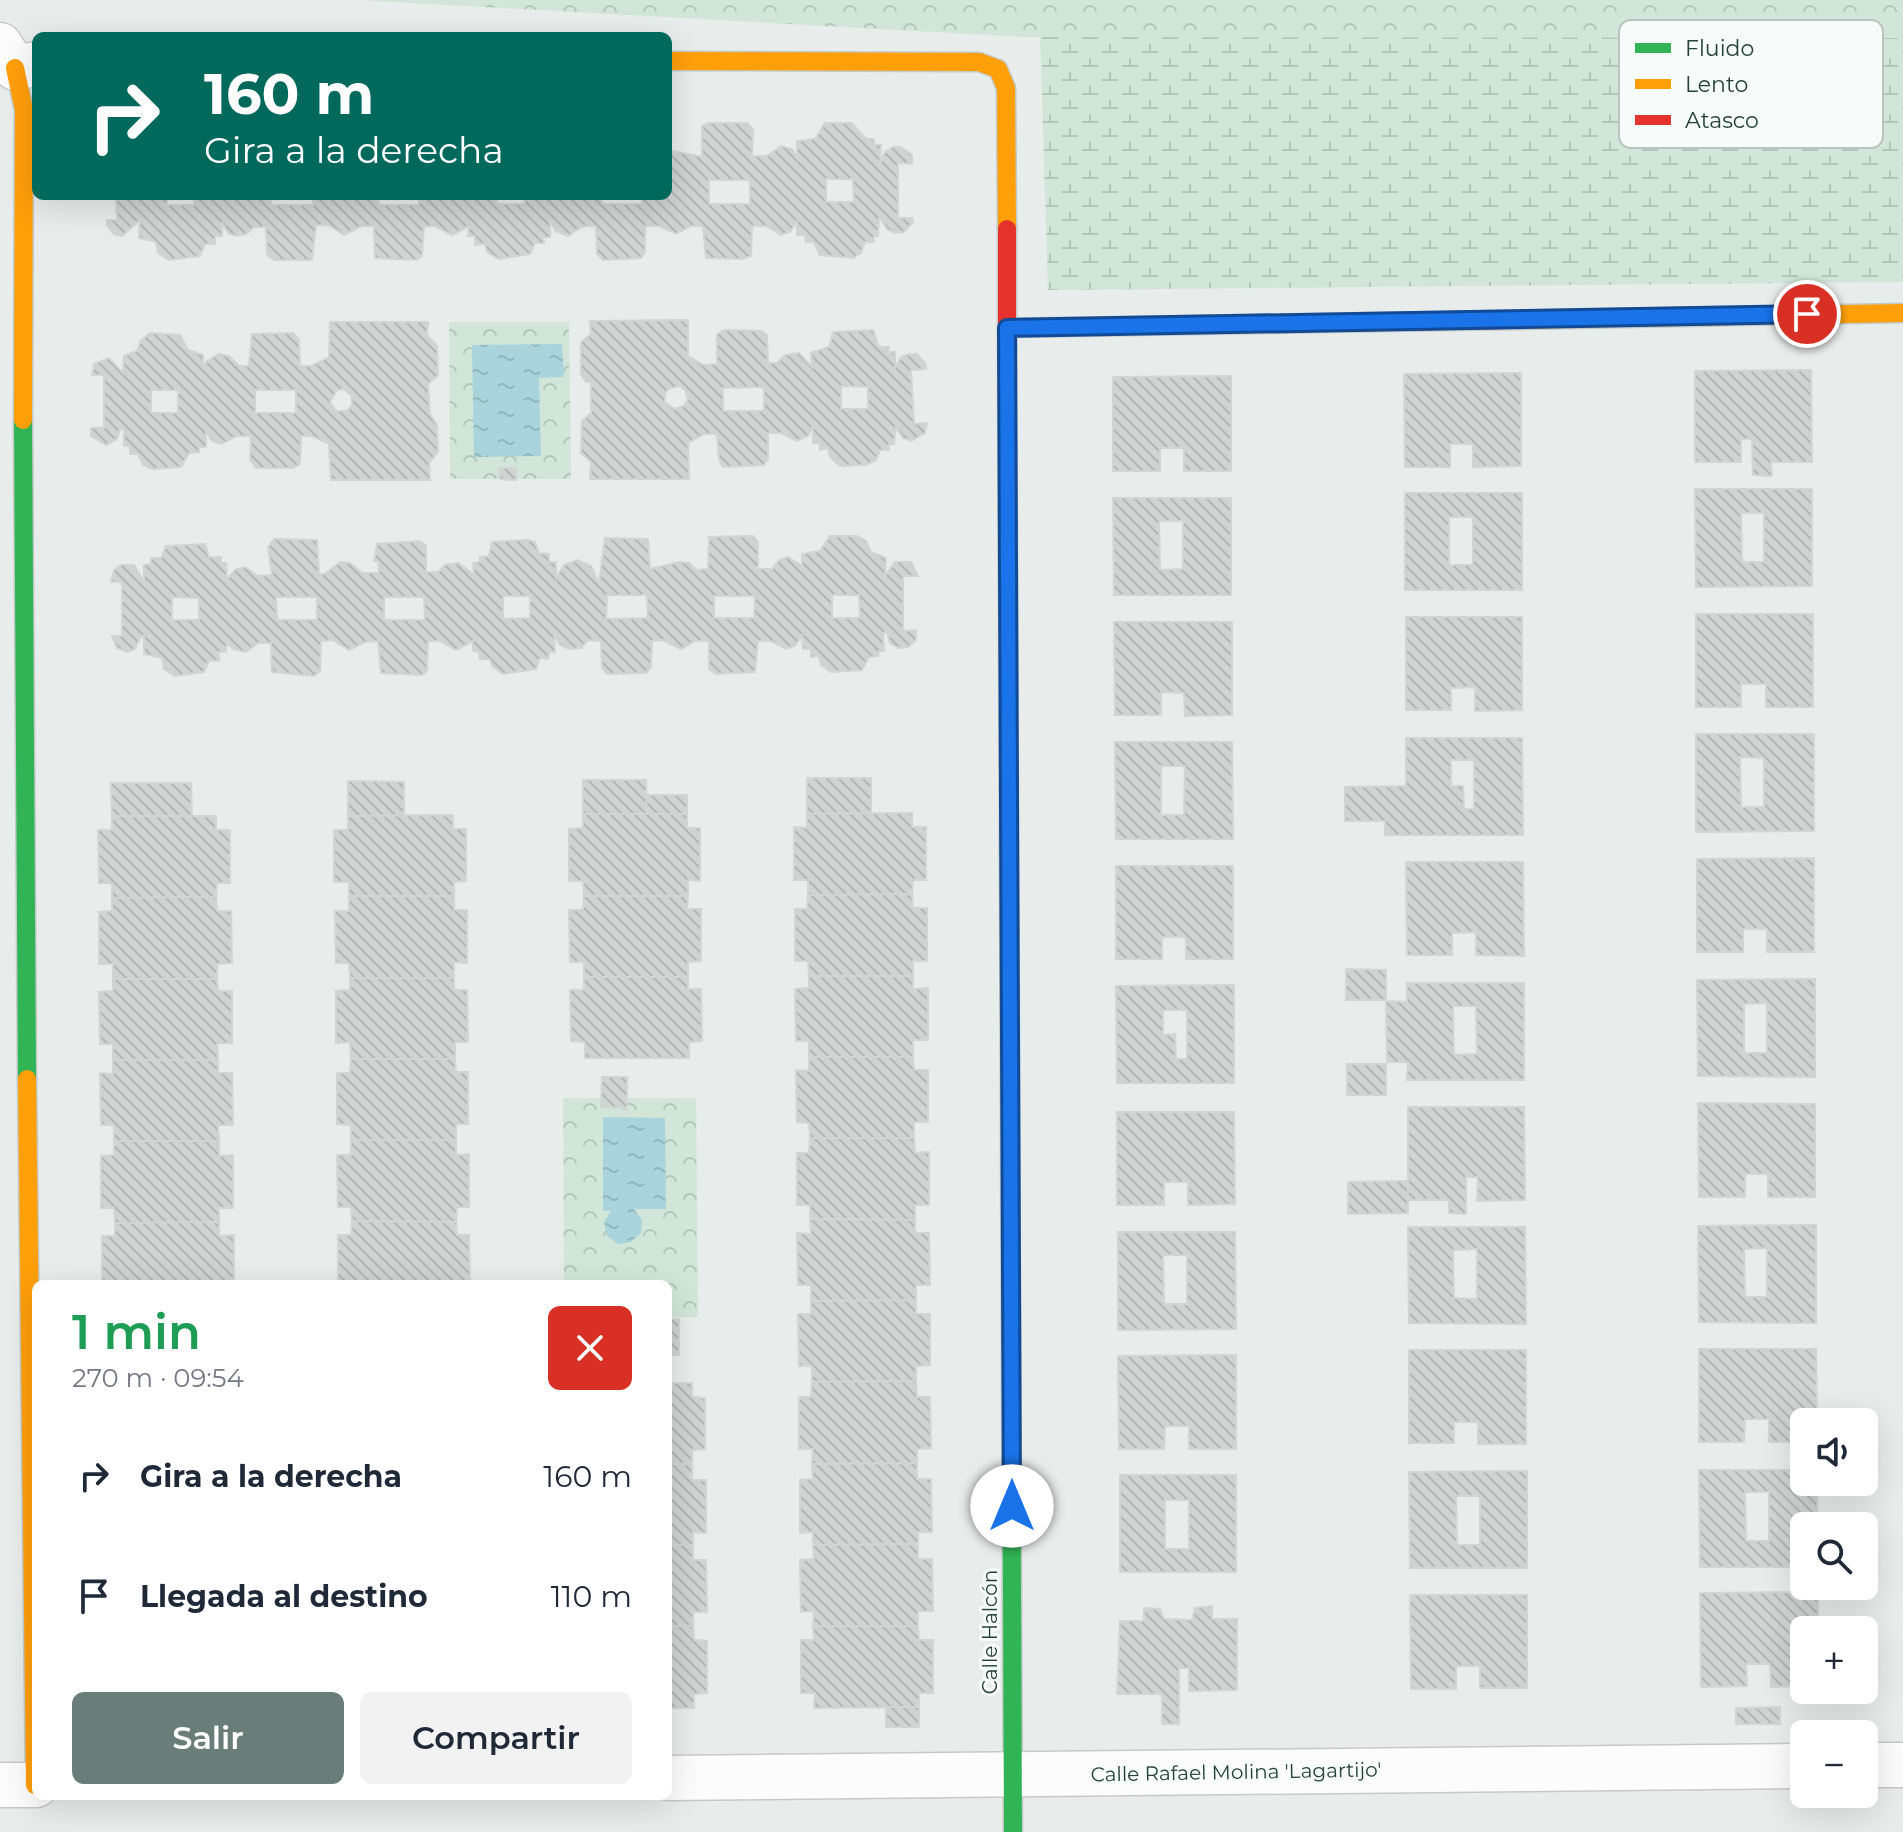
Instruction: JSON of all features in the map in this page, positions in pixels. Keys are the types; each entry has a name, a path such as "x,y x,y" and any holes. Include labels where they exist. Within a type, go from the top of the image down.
{"street":[{"path":"17,59 24,110 23,716 32,1456"},
{"name":"Calle Halcón","path":"672,61 979,62 998,69 1006,88 1013,1832"},
{"path":"1007,328 1903,313"},
{"path":"1878,1765 1903,1765"},
{"name":"Calle Rafael Molina 'Lagartijo'","path":"672,1778 1790,1766"},
{"path":"0,1785 32,1785"}],"green space":[{"path":"360,0 1903,0 1903,282 1048,290 1040,37"},
{"path":"360,0 1903,0 1903,38 1883,38 1883,20 1619,20 1619,38 1021,37"},
{"path":"449,322 569,322 571,479 450,479"},
{"path":"563,1098 601,1098 602,1107 627,1098 696,1098 698,1317 672,1317 672,1280 564,1280"}],"water":[{"path":"562,344 564,377 539,378 541,456 474,457 472,345"},
{"path":"603,1117 665,1118 666,1209 634,1209 642,1220 641,1233 631,1242 618,1244 607,1236 604,1222 611,1211 603,1211"}],"building":[{"path":"708,123 747,123 753,129 752,156 767,156 781,146 792,149 797,158 797,141 815,139 825,123 852,123 866,139 874,139 874,144 881,145 880,163 885,152 893,147 901,147 912,155 912,164 898,163 898,218 912,218 913,222 904,232 895,233 888,230 879,217 878,236 874,236 874,242 865,242 861,253 853,258 820,255 814,242 806,242 805,235 797,235 797,221 790,232 781,235 766,226 752,226 751,256 743,259 706,258 703,226 691,226 676,234 659,226 645,226 645,252 641,258 603,260 597,254 596,226 583,226 568,236 556,231 550,220 550,237 543,238 544,243 535,243 530,254 499,259 487,252 485,244 475,245 475,236 468,236 469,226 452,235 435,226 424,226 422,256 417,260 375,258 374,226 361,226 344,235 329,225 316,225 312,260 274,260 267,255 266,227 254,227 246,234 236,236 228,233 222,222 222,236 215,236 215,244 205,244 200,256 169,260 158,253 156,242 139,238 140,220 122,236 114,234 107,225 107,220 117,220 116,200 167,200 167,205 194,205 194,200 271,200 271,205 313,205 313,200 378,200 379,205 419,205 419,200 497,200 497,204 525,204 524,200 602,200 602,204 642,204 642,200 672,200 672,151 702,157 702,126","holes":["826,179 853,179 854,202 826,202","709,180 750,180 750,204 709,204"]},
{"path":"688,320 688,356 703,365 717,364 717,334 725,330 762,331 767,335 768,363 777,363 785,355 799,353 812,367 811,353 829,347 833,332 873,330 879,347 889,347 888,352 895,352 895,368 901,357 909,354 917,354 926,364 926,369 911,370 914,424 927,423 925,433 911,441 903,438 896,427 894,444 889,444 889,450 880,450 876,460 866,465 840,466 830,457 828,448 820,450 820,443 813,443 813,426 808,436 797,441 781,433 768,433 768,459 764,465 723,467 719,460 717,434 704,434 688,443 689,479 590,479 591,462 581,453 582,421 591,413 591,382 586,382 581,375 581,342 591,334 590,321","holes":["679,386 685,390 688,400 684,406 674,409 665,402 665,395 668,389","841,386 868,387 868,409 841,409","764,387 764,411 723,411 723,388"]},
{"path":"330,322 428,322 427,335 437,346 438,375 428,384 430,414 437,425 438,452 429,463 430,480 331,480 329,444 312,436 301,436 300,464 293,468 256,468 250,460 251,436 237,436 221,444 212,441 206,431 206,447 189,453 181,467 153,469 143,465 138,454 130,454 130,446 124,446 124,429 120,429 117,439 106,445 91,436 91,428 104,428 104,375 92,375 94,364 109,358 123,373 124,356 137,351 141,340 150,333 180,335 188,350 203,355 203,369 207,361 219,354 229,356 239,366 249,366 252,334 293,333 299,340 300,366 312,366 329,357","holes":["344,389 352,396 352,405 347,411 336,411 330,402 337,390","151,390 178,390 178,413 151,413","255,390 296,390 296,413 255,413"]},
{"path":"1811,370 1812,462 1771,462 1772,476 1753,475 1752,439 1741,439 1741,462 1695,462 1695,371"},
{"path":"1521,373 1521,466 1473,467 1473,444 1450,444 1450,467 1405,467 1404,374"},
{"path":"1231,376 1231,471 1184,471 1184,448 1160,448 1160,471 1113,471 1113,377"},
{"path":"499,468 516,468 516,480 500,479"},
{"path":"1695,489 1812,489 1812,586 1696,587","holes":["1741,513 1764,513 1764,562 1742,562"]},
{"path":"1405,493 1522,493 1522,590 1405,590","holes":["1449,517 1473,517 1473,565 1449,565"]},
{"path":"1113,498 1231,498 1231,595 1114,595","holes":["1159,521 1183,521 1183,569 1160,570"]},
{"path":"753,536 758,542 758,569 772,569 779,560 788,557 802,566 802,554 820,551 830,536 857,536 866,541 871,552 886,558 885,576 895,562 911,562 918,576 903,576 903,631 916,630 916,640 908,647 899,648 890,643 887,632 883,633 884,651 879,651 878,656 869,657 862,670 831,672 821,665 819,656 811,657 811,649 803,649 802,635 795,646 786,649 771,641 758,641 755,672 716,674 709,669 709,641 695,641 681,649 663,640 652,641 651,667 646,673 607,674 602,668 601,641 588,640 581,648 569,649 560,645 554,635 555,652 549,652 548,659 540,658 536,669 503,674 492,666 490,659 480,659 479,652 473,651 473,641 456,650 440,641 428,641 427,671 422,675 381,673 378,641 365,642 349,650 333,640 321,641 320,671 314,676 272,672 271,643 258,643 246,652 233,649 227,642 226,652 219,652 219,661 209,660 204,672 175,676 164,669 162,658 144,654 144,636 141,636 135,649 127,652 117,648 112,636 122,636 122,582 111,582 114,570 121,565 134,565 144,582 144,565 151,564 151,558 161,558 166,546 205,544 209,557 221,557 221,563 226,563 227,579 235,570 245,567 258,576 272,575 268,547 274,539 317,540 319,574 325,574 340,562 350,563 362,573 379,573 378,561 374,561 377,544 420,541 426,546 426,572 438,572 445,565 459,563 474,575 473,563 480,562 480,557 489,556 492,542 527,540 535,542 539,553 549,554 549,562 556,562 556,578 564,565 578,560 591,566 599,583 605,538 648,539 650,569 679,562 689,563 696,570 708,569 709,537","holes":["607,595 647,595 648,618 606,619","832,595 859,595 860,618 832,618","503,596 530,596 530,618 503,619","714,596 755,596 754,618 714,618","172,597 199,598 199,620 172,620","276,597 317,597 317,620 277,620","384,597 424,597 425,620 384,620"]},
{"path":"1696,614 1813,614 1813,707 1766,707 1766,684 1741,684 1741,707 1696,707"},
{"path":"1406,617 1522,617 1522,710 1475,711 1475,687 1451,688 1451,710 1406,710"},
{"path":"1114,622 1232,622 1232,715 1185,716 1184,693 1161,692 1161,715 1115,715"},
{"path":"1696,734 1814,734 1814,831 1696,832","holes":["1740,757 1764,758 1764,807 1741,807"]},
{"path":"1406,738 1522,738 1523,835 1385,835 1385,821 1345,821 1345,787 1406,786","holes":["1451,760 1474,760 1474,809 1464,809 1463,786 1451,786"]},
{"path":"1115,742 1232,742 1233,839 1116,839","holes":["1161,766 1185,766 1184,815 1161,815"]},
{"path":"807,778 871,778 871,813 807,814"},
{"path":"583,780 646,780 647,814 583,814"},
{"path":"348,781 404,782 404,816 348,816"},
{"path":"111,783 191,783 192,816 112,816"},
{"path":"646,795 687,795 687,814 647,814"},
{"path":"912,813 912,827 926,827 926,880 913,880 912,894 808,895 808,880 794,880 794,827 807,828 807,814"},
{"path":"583,814 687,814 687,828 700,828 700,881 688,880 688,896 584,896 583,881 569,881 569,829 583,828"},
{"path":"453,815 453,829 466,829 466,881 454,882 454,896 349,896 349,882 334,882 334,830 348,830 348,816"},
{"path":"112,816 216,816 216,830 230,830 230,883 217,883 216,897 112,898 112,883 99,883 98,830 112,830"},
{"path":"1814,858 1814,952 1767,952 1767,929 1743,929 1743,952 1697,952 1697,859"},
{"path":"1406,862 1523,862 1524,956 1476,955 1476,932 1452,933 1452,955 1407,955"},
{"path":"1116,866 1233,866 1233,959 1186,959 1186,937 1162,937 1162,959 1116,959"},
{"path":"912,894 913,908 927,908 927,961 913,961 913,976 809,976 808,961 795,961 795,909 807,909 808,895"},
{"path":"349,896 454,896 454,910 467,910 467,963 454,962 454,978 350,978 349,963 336,963 335,911 349,911"},
{"path":"584,896 688,896 687,909 701,909 701,961 688,962 688,977 584,977 584,962 570,962 569,910 583,910"},
{"path":"216,897 217,911 231,911 232,963 217,964 217,979 113,979 113,964 99,964 99,912 112,911 112,898"},
{"path":"1346,969 1386,970 1386,1000 1346,1000"},
{"path":"809,976 913,976 913,989 928,988 928,1040 913,1040 913,1057 809,1057 809,1041 796,1041 795,989 809,988"},
{"path":"584,977 688,977 688,989 701,989 702,1041 689,1042 689,1058 585,1058 585,1042 571,1041 570,990 584,990"},
{"path":"350,978 454,978 454,990 467,990 468,1042 455,1042 455,1059 351,1059 350,1042 336,1043 336,991 350,990"},
{"path":"113,979 217,979 218,991 232,991 232,1043 217,1043 218,1060 113,1060 113,1044 100,1044 99,992 113,991"},
{"path":"1815,979 1815,1077 1698,1076 1697,980","holes":["1767,1003 1767,1053 1744,1053 1744,1004"]},
{"path":"1407,983 1524,983 1524,1080 1407,1080 1408,1062 1387,1062 1386,1001 1407,1002","holes":["1453,1006 1476,1006 1477,1054 1454,1055"]},
{"path":"1234,985 1234,1083 1117,1083 1116,986","holes":["1163,1010 1187,1010 1187,1059 1176,1059 1175,1034 1163,1035"]},
{"path":"809,1057 913,1057 914,1070 928,1070 928,1122 914,1122 914,1138 810,1138 809,1123 797,1122 796,1070 809,1071"},
{"path":"351,1059 455,1059 456,1072 468,1072 468,1124 456,1124 456,1140 351,1140 351,1125 337,1124 337,1073 350,1073"},
{"path":"113,1060 218,1060 218,1073 232,1073 233,1125 218,1125 219,1141 114,1141 114,1125 101,1125 100,1073 113,1074"},
{"path":"1347,1064 1386,1064 1386,1095 1347,1095"},
{"path":"602,1077 627,1077 627,1108 601,1107"},
{"path":"1698,1103 1815,1104 1815,1197 1768,1197 1768,1174 1745,1174 1745,1197 1699,1197"},
{"path":"1408,1107 1524,1107 1525,1200 1477,1201 1478,1177 1466,1177 1466,1214 1449,1213 1449,1200 1408,1200"},
{"path":"1117,1112 1234,1112 1235,1204 1188,1205 1188,1182 1164,1182 1164,1205 1117,1205"},
{"path":"810,1138 914,1138 915,1153 929,1152 929,1205 915,1205 915,1220 810,1219 810,1205 797,1205 797,1153 809,1153"},
{"path":"351,1140 456,1140 456,1155 469,1154 469,1207 457,1207 456,1222 352,1221 351,1207 338,1207 337,1155 351,1155"},
{"path":"114,1141 219,1141 219,1156 233,1155 233,1208 219,1208 219,1222 115,1223 114,1208 101,1208 101,1156 114,1155"},
{"path":"1408,1181 1408,1213 1348,1214 1348,1182"},
{"path":"810,1219 915,1220 915,1233 929,1233 930,1285 916,1285 916,1300 811,1301 811,1285 798,1285 797,1233 811,1234"},
{"path":"352,1221 456,1222 457,1235 469,1235 470,1280 338,1280 338,1235 351,1235"},
{"path":"219,1222 219,1236 234,1235 234,1280 102,1280 102,1236 115,1236 115,1223"},
{"path":"1816,1225 1816,1323 1699,1322 1698,1226","holes":["1767,1248 1767,1297 1745,1297 1744,1249"]},
{"path":"1408,1227 1525,1227 1526,1324 1409,1323","holes":["1477,1249 1477,1299 1454,1298 1453,1250"]},
{"path":"1118,1232 1235,1232 1236,1329 1118,1330","holes":["1163,1255 1187,1255 1187,1304 1164,1304"]},
{"path":"916,1300 916,1314 930,1314 930,1365 916,1366 916,1381 812,1382 812,1366 799,1366 798,1314 811,1314 811,1301"},
{"path":"672,1319 679,1319 679,1355 672,1355"},
{"path":"1699,1349 1816,1349 1817,1408 1790,1408 1790,1442 1769,1442 1769,1419 1745,1419 1744,1442 1699,1442"},
{"path":"1409,1350 1526,1350 1526,1444 1478,1444 1478,1422 1454,1422 1454,1443 1409,1443"},
{"path":"1236,1355 1236,1449 1189,1449 1189,1426 1165,1426 1164,1449 1119,1449 1118,1356"},
{"path":"916,1381 917,1397 930,1397 931,1448 917,1449 917,1463 812,1464 813,1449 799,1449 799,1397 811,1397 812,1382"},
{"path":"672,1383 692,1383 692,1397 705,1398 705,1449 692,1450 692,1464 672,1464"},
{"path":"917,1463 917,1479 931,1479 932,1532 918,1532 918,1544 813,1545 813,1532 800,1533 800,1480 813,1479 812,1464"},
{"path":"672,1464 692,1464 692,1480 706,1480 706,1533 693,1532 693,1545 672,1545"},
{"path":"1699,1470 1790,1470 1790,1496 1817,1496 1817,1512 1790,1512 1790,1567 1700,1567","holes":["1745,1492 1769,1492 1769,1541 1746,1541"]},
{"path":"1527,1471 1527,1568 1410,1568 1409,1472","holes":["1456,1496 1480,1496 1480,1545 1457,1545"]},
{"path":"1120,1475 1236,1475 1236,1572 1120,1572","holes":["1165,1500 1189,1500 1189,1549 1165,1549"]},
{"path":"918,1544 918,1559 932,1559 933,1611 918,1611 918,1626 813,1626 814,1611 801,1612 800,1560 814,1559 813,1545"},
{"path":"672,1545 693,1545 693,1560 706,1560 707,1612 693,1612 693,1626 672,1626"},
{"path":"1790,1592 1790,1600 1818,1600 1818,1616 1790,1616 1790,1686 1771,1687 1770,1664 1746,1664 1747,1686 1701,1687 1700,1593"},
{"path":"1410,1595 1527,1595 1527,1688 1480,1688 1480,1666 1456,1666 1456,1689 1411,1689"},
{"path":"1212,1606 1212,1619 1237,1619 1237,1690 1189,1691 1189,1668 1179,1668 1179,1724 1162,1724 1162,1694 1117,1694 1120,1621 1144,1621 1144,1608 1160,1609 1164,1619 1192,1620 1195,1608"},
{"path":"672,1626 693,1626 694,1640 707,1641 707,1693 694,1694 694,1708 672,1708"},
{"path":"813,1626 918,1626 919,1640 933,1640 933,1693 919,1693 919,1707 814,1708 815,1693 801,1693 801,1640 814,1640"},
{"path":"886,1707 919,1707 919,1727 886,1727"},
{"path":"1780,1707 1780,1724 1736,1724 1736,1708"}],"traffic: fast":[{"path":"23,420 27,1079"},
{"path":"1011,1354 1013,1832"}],"traffic: slow":[{"path":"672,61 979,62 998,69 1006,88 1007,229"},
{"path":"15,68 24,110 23,420"},
{"path":"1509,320 1903,313"},
{"path":"1009,846 1011,1354"},
{"path":"27,1079 32,1520"}],"traffic: jam":[{"path":"1007,229 1007,328 1509,320"},
{"path":"1007,328 1009,846"}],"route":[{"path":"1012,1506 1007,328 1807,314"}]}
